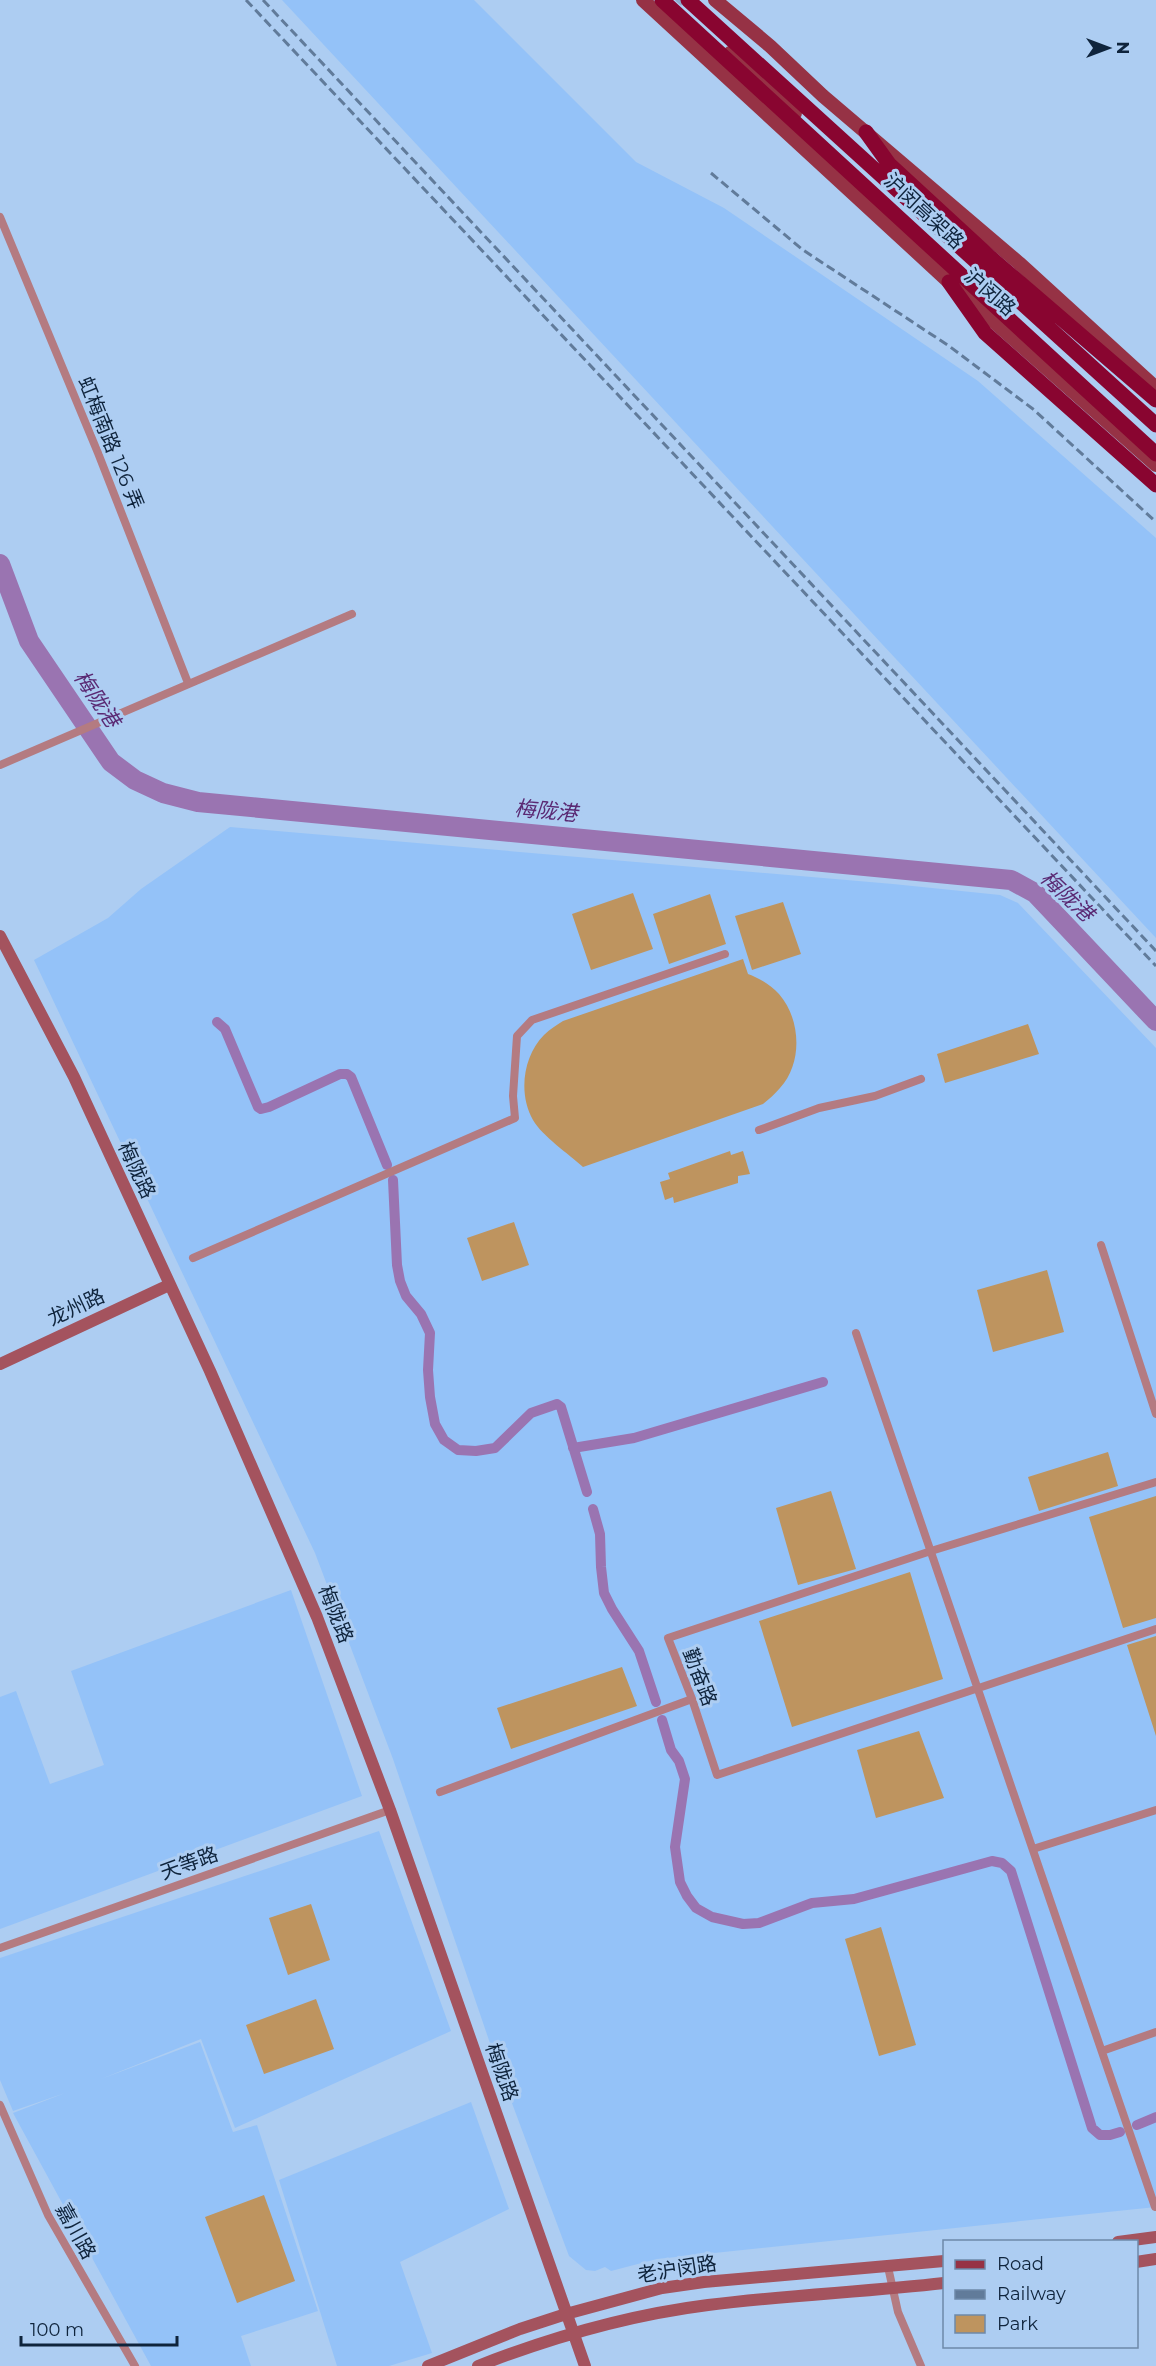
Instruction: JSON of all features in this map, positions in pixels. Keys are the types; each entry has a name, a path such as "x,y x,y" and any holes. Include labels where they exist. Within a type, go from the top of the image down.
{"highway":[{"name":"沪闵高架路","path":"662,0 1156,454"},
{"name":"沪闵高架路","path":"687,0 1156,425"},
{"path":"700,0 716,26"},
{"path":"866,132 889,164 991,258 1008,280 1156,400"},
{"path":"861,153 889,164"},
{"path":"949,282 985,333 1156,485"}],"main road":[{"name":"沪闵路","path":"643,0 949,282 1156,465"},
{"path":"669,0 773,83 958,279 975,304"},
{"name":"沪闵路","path":"687,0 773,83 793,92 1008,280 1156,419"},
{"name":"沪闵路","path":"715,0 823,96 1019,263 1156,388"},
{"path":"793,92 823,96"}],"street":[{"name":"虹梅南路 126 弄","path":"0,217 98,453 188,683"},
{"path":"0,765 351,614"},
{"name":"梅陇路","path":"0,936 74,1077 219,1391 317,1617 390,1810 585,2366"},
{"path":"193,1258 515,1118 513,1096 517,1036 532,1020 725,954"},
{"path":"759,1130 819,1108 875,1096 921,1079"},
{"path":"1101,1245 1156,1414"},
{"name":"龙州路","path":"0,1364 169,1285"},
{"path":"856,1333 1155,2207"},
{"name":"勤奋路","path":"1156,1482 931,1551 668,1638 692,1699 717,1775 1156,1629"},
{"path":"440,1792 692,1699"},
{"name":"天等路","path":"0,1948 390,1810"},
{"path":"1033,1849 1156,1810"},
{"path":"1102,2051 1156,2032"},
{"name":"嘉川路","path":"0,2105 48,2215 135,2366"},
{"path":"1128,2240 1156,2237"},
{"path":"1138,2262 1156,2259"},
{"name":"老沪闵路","path":"428,2366 520,2329 662,2288 704,2282 943,2261"},
{"path":"888,2267 898,2312 921,2366"},
{"name":"老沪闵路","path":"478,2366 527,2346 660,2313 708,2305 943,2283"}],"shaded area":[{"path":"282,0 474,0 636,162 724,208 978,381 1156,538 1156,938"},
{"path":"230,827 1000,895 1018,903 1156,1048 1156,2207 657,2259 611,2271 605,2267 595,2271 586,2270 569,2256 494,2055 393,1759 315,1553 34,960 108,918 141,889"},
{"path":"291,1590 362,1796 0,1929 0,1697 16,1691 50,1784 104,1765 71,1671"},
{"path":"379,1831 451,2031 235,2128 201,2039 101,2079 200,2042 233,2132 257,2125 318,2311 241,2336 251,2366 151,2366 13,2113 65,2093 13,2111 0,2080 0,1958"},
{"path":"471,2102 509,2209 400,2262 432,2353 389,2366 337,2366 279,2180"}],"green space":[{"path":"633,893 653,949 591,970 572,914"},
{"path":"710,894 726,944 669,964 653,914"},
{"path":"783,902 801,954 752,970 735,916"},
{"path":"743,959 748,974 765,982 779,994 792,1016 795,1028 796,1054 793,1066 780,1088 763,1104 583,1167 537,1126 528,1110 524,1087 531,1053 544,1035 563,1021"},
{"path":"1028,1024 1039,1054 945,1083 937,1054"},
{"path":"730,1151 731,1155 743,1151 750,1174 738,1176 738,1183 674,1203 673,1197 665,1200 660,1182 670,1179 668,1173"},
{"path":"514,1222 529,1265 482,1281 467,1238"},
{"path":"1047,1270 1064,1332 993,1352 977,1290"},
{"path":"1108,1452 1118,1486 1039,1511 1028,1477"},
{"path":"831,1491 856,1569 798,1585 776,1508"},
{"path":"1156,1496 1156,1618 1123,1628 1089,1517"},
{"path":"910,1572 943,1679 792,1727 759,1621"},
{"path":"1156,1636 1156,1736 1127,1645"},
{"path":"622,1667 637,1706 511,1749 497,1708"},
{"path":"919,1731 944,1798 876,1818 857,1750"},
{"path":"311,1904 330,1960 288,1975 269,1918"},
{"path":"881,1927 916,2045 879,2056 845,1939"},
{"path":"316,1999 334,2049 264,2074 246,2025"},
{"path":"264,2195 295,2281 237,2303 205,2217"}],"waterway":[{"name":"梅陇港","path":"0,564 29,641 111,762 135,780 163,793 198,802 1011,880 1035,893 1156,1021"},
{"path":"217,1022 225,1029 258,1107 261,1109 340,1074 347,1074 351,1077 387,1165"},
{"path":"393,1180 397,1265 400,1281 406,1296 421,1314 430,1333 428,1370 430,1397 435,1424 444,1440 458,1450 476,1451 495,1448 531,1413 557,1404 561,1407 587,1492"},
{"path":"573,1448 634,1438 823,1382"},
{"path":"593,1509 600,1534 604,1593 639,1651 656,1702"},
{"path":"662,1720 671,1750 679,1761 685,1779 675,1847 680,1882 696,1908 712,1917 743,1924 759,1923 812,1903 854,1899 992,1861 1002,1863 1011,1871 1092,2128 1100,2135 1120,2132"},
{"path":"1137,2125 1156,2117"}],"tunnel":[{"path":"670,12 681,0"}],"railway":[{"path":"246,0 1156,966"},
{"path":"263,0 1156,951"},
{"path":"711,173 803,250 949,346 1033,409 1156,522"}]}
